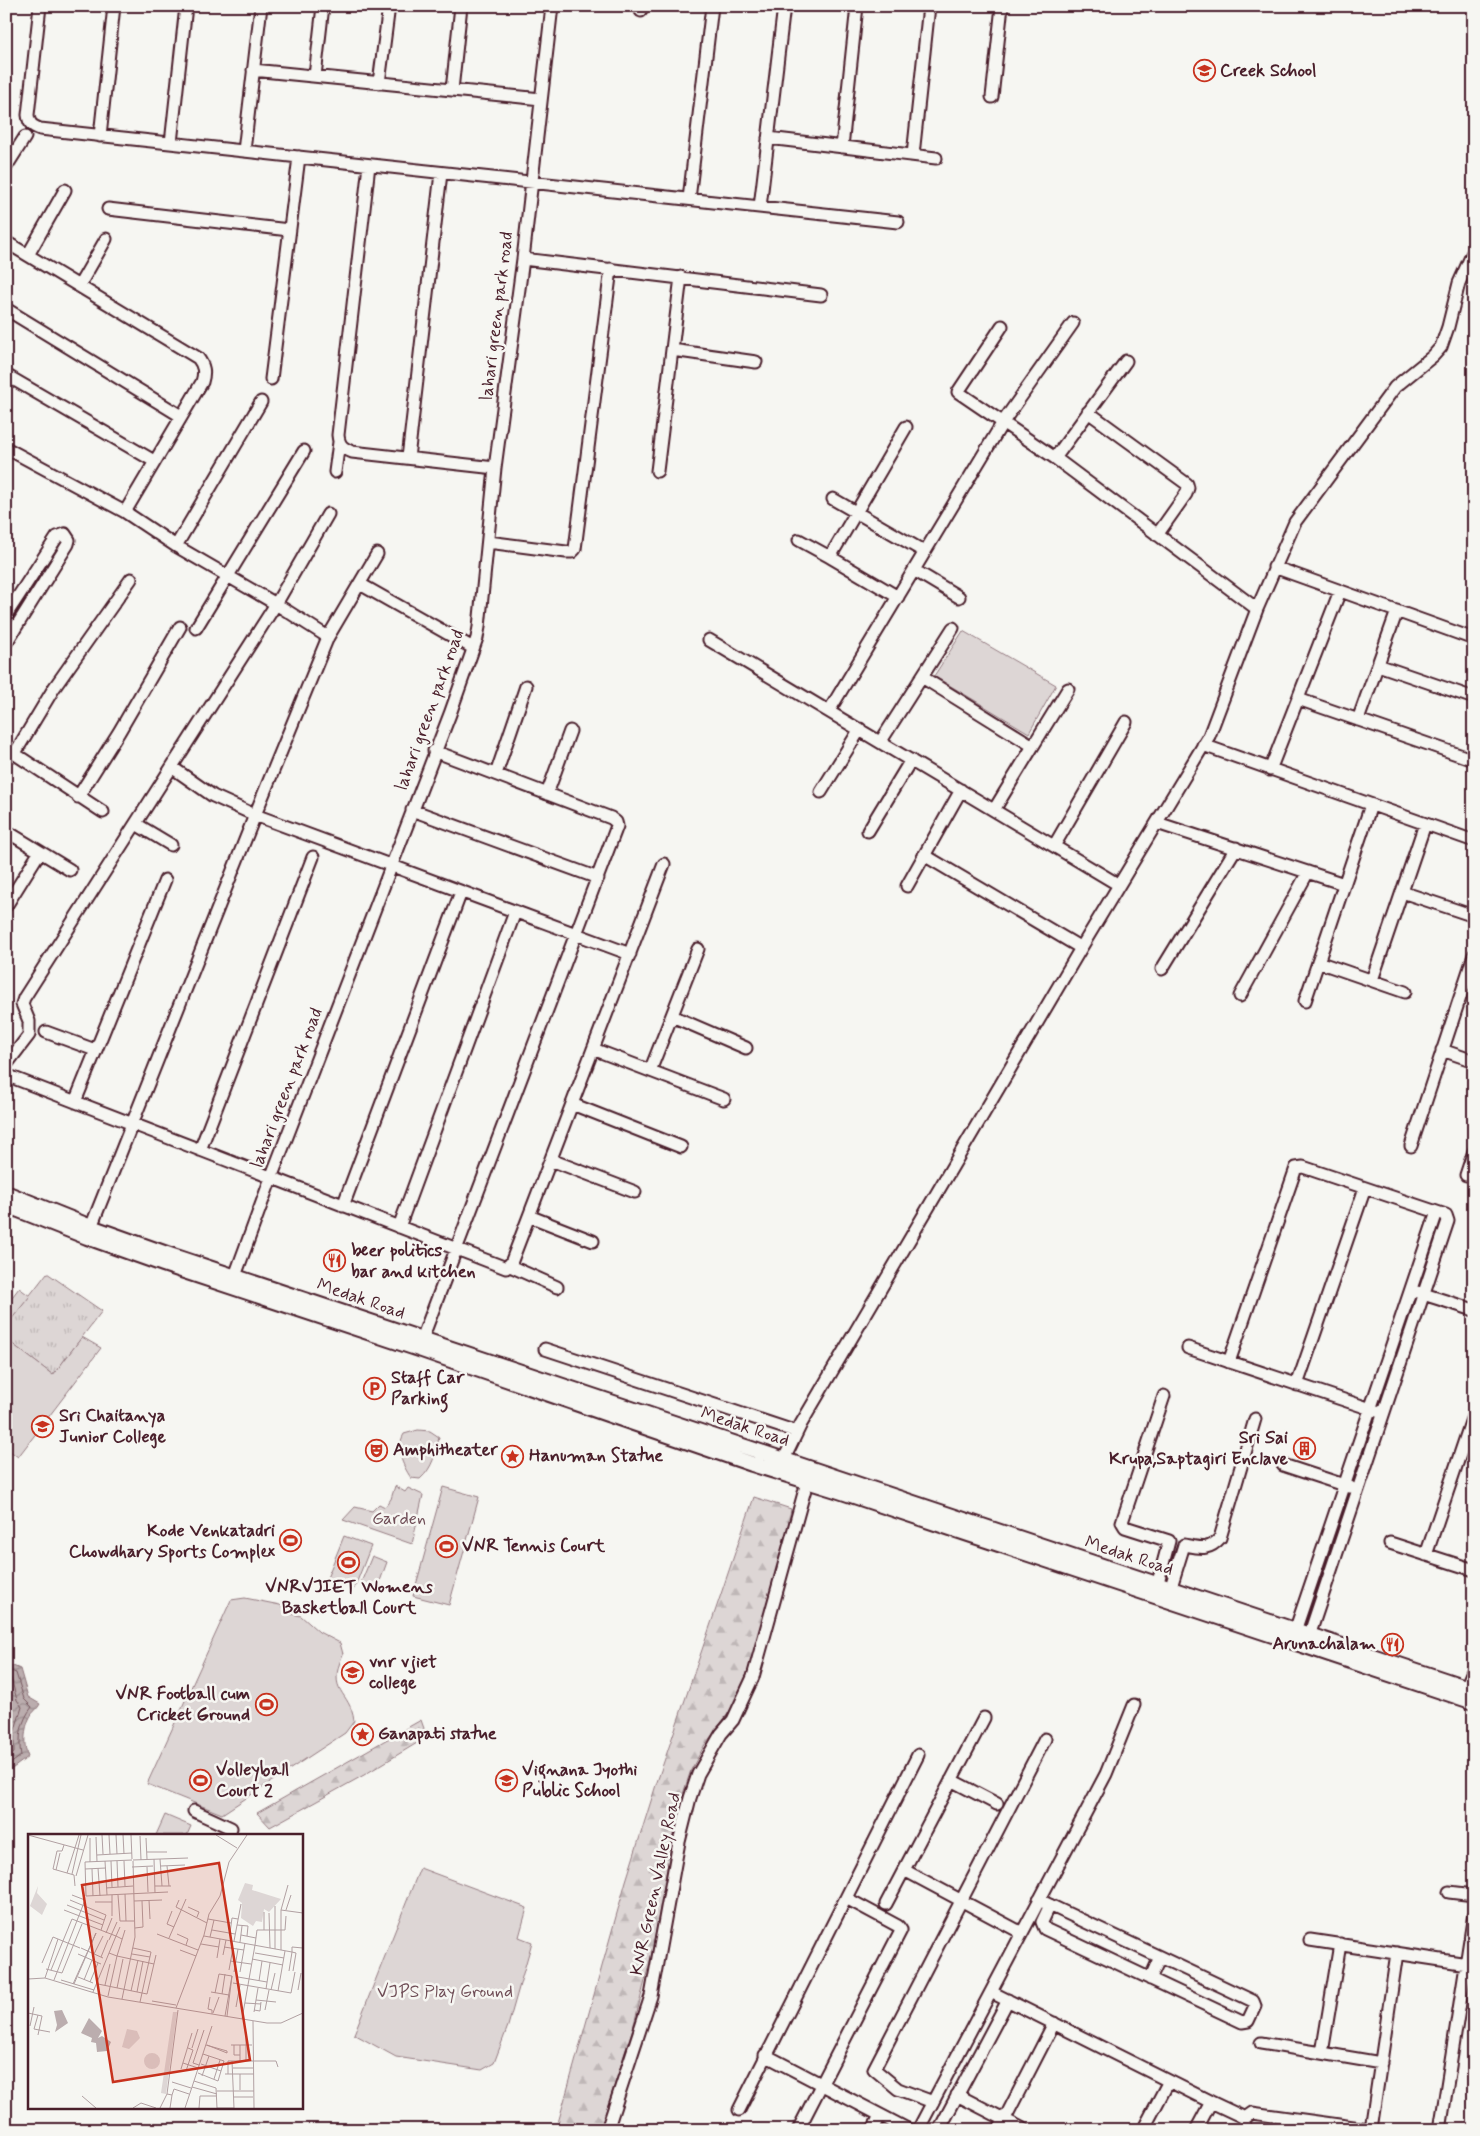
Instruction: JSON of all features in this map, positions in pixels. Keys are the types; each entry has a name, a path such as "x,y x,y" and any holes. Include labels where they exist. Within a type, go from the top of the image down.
{"main road":[{"name":"Medak Road","path":"6,1193 91,1227 784,1459 993,1537 1474,1702"},
{"name":"Medak Road","path":"6,1205 163,1264 807,1482 1164,1588 1470,1689"}],"street":[{"path":"40,6 29,121 32,126 40,129 898,222"},
{"path":"100,136 114,6"},
{"path":"171,143 186,6"},
{"path":"244,151 261,6"},
{"path":"315,76 323,6"},
{"path":"379,83 388,6"},
{"path":"452,90 461,6"},
{"name":"lahari green park road","path":"235,1276 473,648 479,627 495,468 523,259 552,6"},
{"path":"689,199 712,6"},
{"path":"760,207 784,6"},
{"path":"842,147 857,6"},
{"path":"913,156 929,6"},
{"path":"992,97 1002,6"},
{"path":"253,70 541,99"},
{"path":"6,167 25,137"},
{"path":"768,138 936,158"},
{"path":"271,379 298,157"},
{"path":"335,472 369,165"},
{"path":"408,458 441,173"},
{"path":"28,255 65,190"},
{"path":"108,209 289,230"},
{"path":"79,286 106,239"},
{"path":"6,242 198,358 203,365 205,373 202,382 125,512"},
{"path":"784,1459 797,1432 1081,948 1203,745 1214,724 1274,567 1295,522 1395,387 1433,356 1440,347 1448,327 1459,283 1474,250"},
{"path":"523,259 821,295"},
{"path":"488,542 566,552 572,552 575,548 611,269"},
{"path":"657,470 682,277"},
{"path":"6,310 182,416"},
{"path":"829,711 1003,422 1073,323"},
{"path":"1002,326 958,392 1055,458 1257,609"},
{"path":"672,350 756,362"},
{"path":"1055,458 1126,360"},
{"path":"6,375 154,461"},
{"path":"176,546 262,402"},
{"path":"1088,412 1187,484 1186,494 1157,535"},
{"path":"830,557 906,427"},
{"path":"339,442 342,448 352,452 495,468"},
{"path":"6,448 125,512 176,546 276,604 328,637"},
{"path":"196,628 304,451"},
{"path":"833,499 924,552"},
{"path":"6,1065 29,1035 29,1021 22,1004 24,998 173,768 276,604 328,514"},
{"path":"6,615 57,537 65,534 69,540 68,544 6,643"},
{"path":"799,540 898,597"},
{"path":"91,1227 328,637 378,554"},
{"path":"1274,567 1397,612 1471,635"},
{"path":"914,570 959,597"},
{"path":"103,812 10,751 131,579"},
{"path":"360,584 473,648"},
{"path":"1270,770 1340,591"},
{"path":"1358,720 1397,612"},
{"path":"78,797 119,732 180,627"},
{"path":"881,742 953,628"},
{"path":"709,640 1119,885"},
{"path":"1378,665 1474,698"},
{"path":"922,677 1033,746"},
{"path":"496,774 526,686"},
{"path":"994,810 1068,689"},
{"path":"1298,699 1474,760"},
{"path":"1054,846 1126,722"},
{"path":"821,792 860,729"},
{"path":"548,794 570,730"},
{"path":"1203,745 1474,841"},
{"path":"422,1339 615,833 616,822 434,751"},
{"path":"868,831 911,760"},
{"path":"173,768 213,796 255,815 630,954"},
{"path":"907,886 961,790"},
{"path":"1305,1000 1371,805"},
{"path":"412,810 598,878"},
{"path":"1157,822 1344,884"},
{"path":"136,824 170,845"},
{"path":"1372,980 1425,824"},
{"path":"6,831 39,853 70,870"},
{"path":"1162,969 1236,848"},
{"path":"6,906 39,853"},
{"path":"924,855 1081,948"},
{"path":"200,1150 314,857"},
{"path":"510,1266 664,864"},
{"path":"1240,996 1308,872"},
{"path":"75,1102 165,880"},
{"path":"343,1206 461,892"},
{"path":"1402,892 1474,916"},
{"path":"399,1227 515,912"},
{"path":"650,1071 698,949"},
{"path":"1411,1146 1474,955"},
{"path":"1318,962 1404,992"},
{"path":"672,1016 746,1048"},
{"path":"46,1032 95,1050"},
{"path":"593,1049 724,1099"},
{"path":"1442,1050 1474,1061"},
{"path":"6,1075 456,1250 501,1267 506,1268 510,1266 557,1287"},
{"path":"572,1104 681,1147"},
{"path":"1466,1175 1474,1151"},
{"path":"551,1160 635,1192"},
{"path":"1229,1362 1296,1168 1303,1167 1446,1215 1448,1221 1309,1636"},
{"path":"1296,1385 1365,1188"},
{"path":"1295,1631 1437,1212"},
{"path":"529,1216 593,1240"},
{"path":"1411,1290 1474,1310"},
{"path":"1188,1348 1384,1413"},
{"path":"545,1349 797,1432"},
{"path":"1164,1396 1122,1522 1125,1527 1184,1545 1205,1549 1220,1538 1255,1420"},
{"path":"1426,1555 1474,1413"},
{"path":"1282,1465 1358,1489"},
{"name":"KNR Green Valley Road","path":"607,2130 651,1996 679,1842 690,1798 698,1774 721,1734 734,1720 753,1677 807,1482"},
{"path":"1164,1588 1169,1541"},
{"path":"1390,1543 1474,1570"},
{"path":"1164,1588 1184,1545"},
{"path":"1470,1689 1474,1668"},
{"path":"918,2130 1022,1933 1045,1903 1106,1774 1134,1705"},
{"path":"886,1904 984,1718"},
{"path":"933,2102 898,2089 874,2069 1045,1739"},
{"path":"738,2110 918,1755"},
{"path":"951,1780 997,1804"},
{"path":"194,1811 230,1828"},
{"path":"904,1870 1022,1933"},
{"path":"1449,1892 1474,1895"},
{"path":"798,2130 901,1930 898,1926 846,1898"},
{"path":"1045,1903 1253,2002 1255,2006 1248,2021 1242,2022 1045,1929 1042,1922 1045,1903"},
{"path":"1440,2130 1470,1964 1474,1914"},
{"path":"1310,1940 1470,1964"},
{"path":"1322,2053 1340,1944"},
{"path":"1371,2129 1398,1953"},
{"path":"1150,1979 1160,1957"},
{"path":"991,1992 1245,2118"},
{"path":"939,2130 1008,2000"},
{"path":"1001,2124 1054,2023"},
{"path":"1260,2043 1381,2063"},
{"path":"765,2055 910,2130"},
{"path":"1143,2130 1169,2081"},
{"path":"957,2095 1001,2124 1025,2130"},
{"path":"1196,2130 1211,2102"},
{"path":"1243,2130 1245,2118 1252,2112 1294,2124 1375,2130"},
{"path":"873,2130 880,2115"}],"green space":[{"path":"963,631 1056,685 1029,733 934,676"},
{"path":"47,1273 102,1311 53,1375 6,1339 6,1326"},
{"path":"19,1288 30,1296 6,1326 6,1305"},
{"path":"82,1337 101,1348 18,1457 6,1448 6,1339 53,1375"},
{"path":"418,1430 430,1431 439,1437 431,1465 420,1479 411,1478 402,1462 400,1451 401,1440 404,1434"},
{"name":"Garden","path":"395,1486 405,1492 408,1488 423,1495 412,1544 343,1520 355,1507 372,1511 379,1504 385,1507 391,1499"},
{"name":"VNR Tennis Court","path":"443,1487 479,1497 449,1605 413,1596"},
{"path":"754,1497 791,1509 787,1533 752,1660 738,1700 704,1746 691,1770 677,1812 652,1953 633,2028 600,2130 556,2130 626,1881 656,1785"},
{"name":"VNRVJIET Womens Basketball Court","path":"344,1536 371,1546 354,1589 327,1578"},
{"path":"372,1556 387,1562 376,1592 360,1585"},
{"name":"VNR Football cum Cricket Ground","path":"245,1598 280,1605 288,1613 301,1616 319,1632 340,1643 343,1654 338,1667 338,1684 352,1711 354,1721 345,1733 222,1814 147,1784 231,1600"},
{"path":"421,1720 427,1737 364,1775 270,1827 257,1813"},
{"path":"165,1815 191,1826 187,1834 156,1834"},
{"name":"VJPS Play Ground","path":"420,1868 527,1908 519,1937 532,1942 508,2026 494,2063 482,2070 396,2057 354,2034"}],"water":[{"path":"6,1663 20,1669 28,1697 40,1704 31,1715 26,1726 25,1742 28,1757 9,1771 6,1780"}],"place":[{"name":"Creek School","path":"1204,71"},
{"name":"beer politics bar and kitchen","path":"335,1261"},
{"name":"Staff Car Parking","path":"375,1388"},
{"name":"Sri Chaitanya Junior College","path":"43,1426"},
{"name":"Sri Sai Krupa,Saptagiri Enclave","path":"1304,1448"},
{"name":"Amphitheater","path":"377,1450"},
{"name":"Hanuman Statue","path":"513,1456"},
{"name":"Kode Venkatadri Chowdhary Sports Complex","path":"291,1541"},
{"name":"VNR Tennis Court","path":"446,1546"},
{"name":"VNRVJIET Womens Basketball Court","path":"349,1562"},
{"name":"Arunachalam","path":"1392,1644"},
{"name":"vnr vjiet college","path":"353,1672"},
{"name":"VNR Football cum Cricket Ground","path":"266,1704"},
{"name":"Ganapati statue","path":"362,1734"},
{"name":"Volleyball Court 2","path":"200,1780"},
{"name":"Vignana Jyothi Public School","path":"506,1780"}]}
